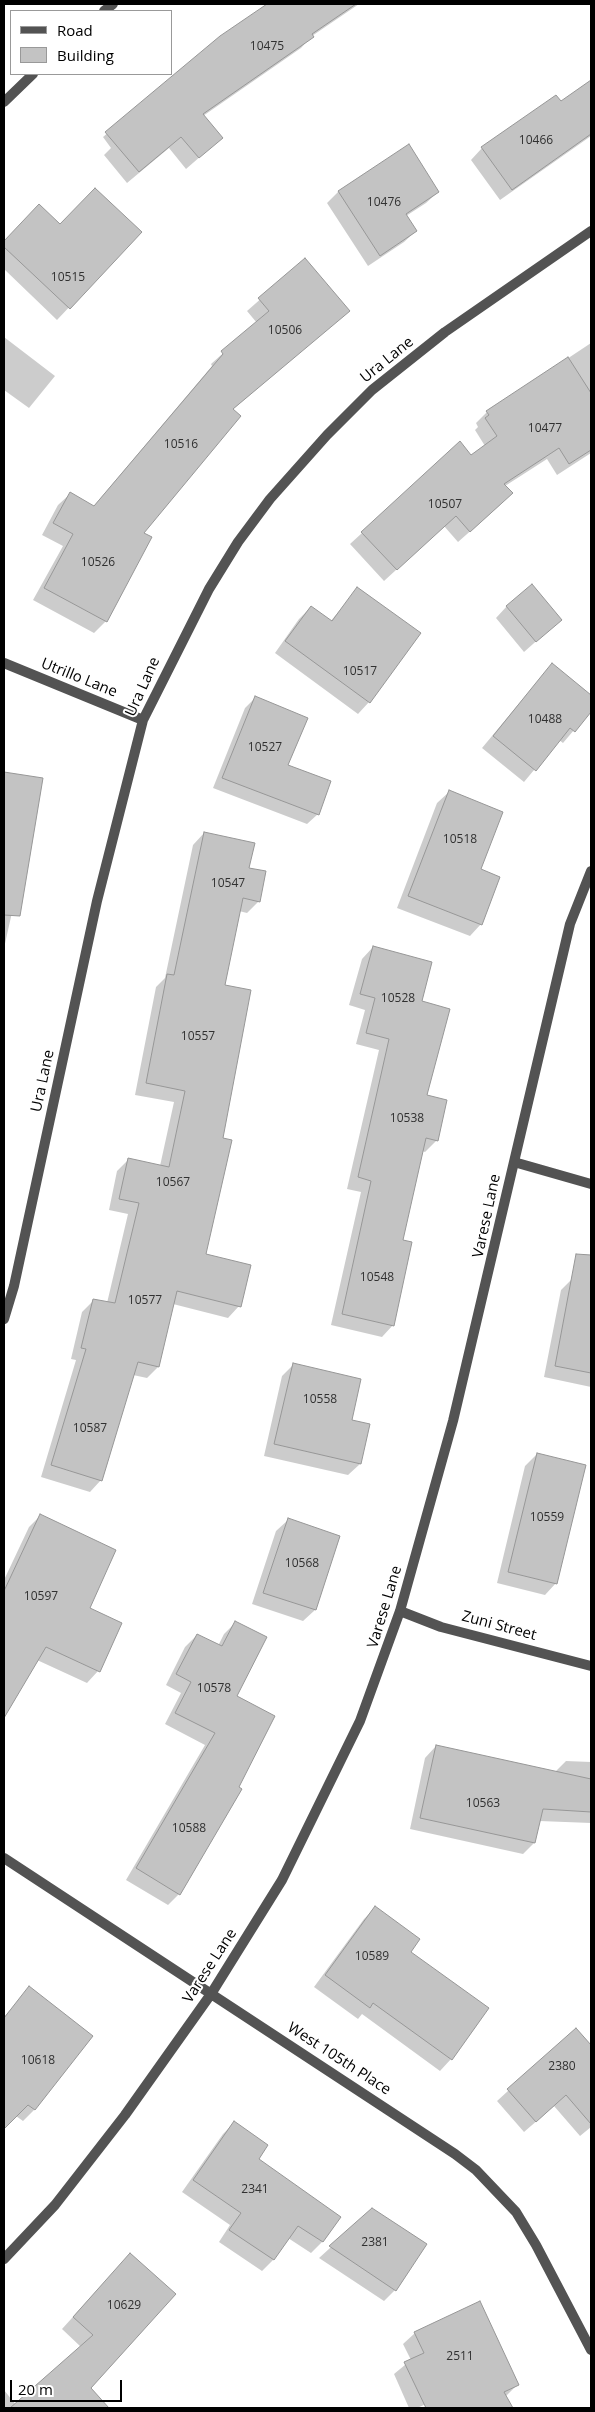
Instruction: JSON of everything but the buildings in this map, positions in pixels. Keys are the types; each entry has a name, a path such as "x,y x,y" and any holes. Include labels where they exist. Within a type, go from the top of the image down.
{"street":[{"path":"4,102 32,75"},
{"name":"Ura Lane","path":"4,1319 14,1286 97,901 143,720 208,589 238,542 270,499 327,434 372,390 445,332 591,231"},
{"name":"Utrillo Lane","path":"4,663 143,720"},
{"name":"Varese Lane","path":"4,2259 67,2190 125,2115 211,1994 282,1880 371,1694 400,1611 453,1421 570,924 591,871"},
{"path":"514,1162 591,1184"},
{"name":"Zuni Street","path":"400,1611 441,1627 591,1666"},
{"name":"West 105th Place","path":"4,1858 455,2154 476,2170 516,2212 536,2245 591,2350"}]}
